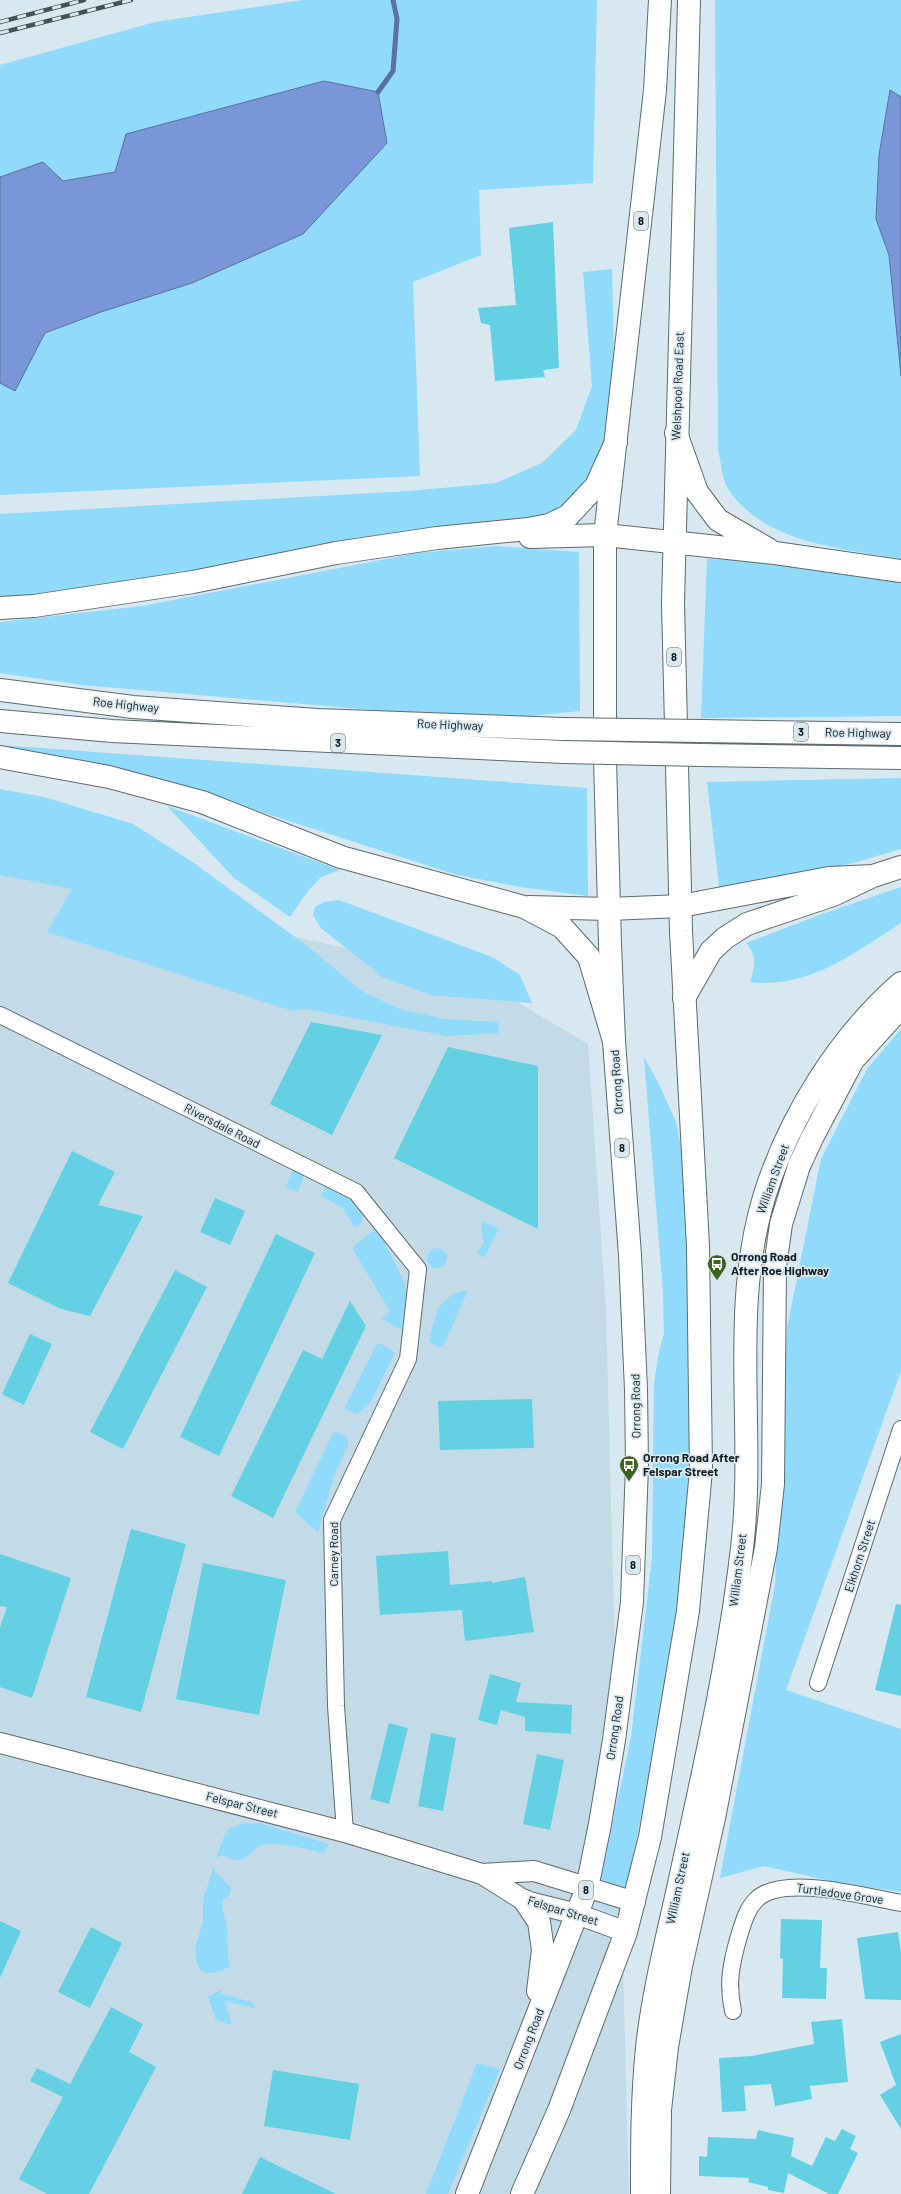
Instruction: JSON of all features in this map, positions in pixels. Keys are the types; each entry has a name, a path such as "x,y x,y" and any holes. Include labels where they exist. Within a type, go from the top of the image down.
{"main road":[{"name":"8","path":"605,535 655,90 660,0"},
{"name":"Welshpool Road East","path":"681,906 673,603 676,433 689,0"},
{"path":"676,433 697,492 718,520 775,553"},
{"path":"0,608 34,606 193,582 336,553 437,538 528,529 549,525 568,516 596,486 616,442"},
{"path":"437,538 605,535 775,553 901,571"},
{"name":"Orrong Road","path":"467,2194 532,2032 587,1888 600,1824 614,1740 632,1602 637,1465 636,1390 630,1255 614,1041 609,909 605,760 605,535"},
{"name":"Roe Highway","path":"0,690 133,707 310,720 563,729 901,734"},
{"name":"Roe Highway","path":"0,721 112,732 564,752 901,758"},
{"path":"0,757 109,776 202,802 341,857 524,907 562,927 589,957 614,1041"},
{"path":"684,998 711,951 725,938 747,924 833,895 873,876 901,867"},
{"path":"524,907 609,909 681,906 828,878 873,876"},
{"name":"8","path":"522,2194 559,2110 626,1932 635,1902 665,1753 688,1611 701,1470 698,1246 684,998 681,906"},
{"name":"William Street","path":"642,2194 643,2104 647,2046 661,1967 726,1668 742,1546 746,1482 745,1313 749,1268 757,1224 777,1163 806,1101 839,1050 874,1006 901,983"},
{"name":"William Street","path":"659,2194 660,2110 667,2047 681,1966 714,1818 766,1548 772,1484 775,1267 781,1224 799,1166 808,1145 853,1060 901,1007"},
{"path":"525,1901 539,1922 543,1950 541,1976 532,2032"}],"street":[{"name":"Riversdale Road","path":"0,1015 356,1192 418,1269"},
{"name":"Carney Road","path":"345,1832 336,1706 332,1520 408,1358 418,1269"},
{"name":"Elkhorn Street","path":"818,1683 901,1428"},
{"name":"Felspar Street","path":"0,1743 345,1832 482,1874 525,1901 577,1914 626,1932"},
{"name":"Felspar Street","path":"482,1874 534,1872 635,1902"},
{"name":"Turtledove Grove","path":"733,2011 729,1992 729,1974 747,1914 756,1900 771,1891 788,1887 806,1887 901,1903"}],"shaded area":[{"path":"302,0 597,0 593,183 479,190 481,255 413,282 420,476 0,495 0,65 155,22"},
{"path":"715,0 901,0 901,559 830,547 783,532 762,522 744,507 728,489 724,480 718,450"},
{"path":"324,81 378,92 387,143 303,234 192,283 101,312 45,333 15,391 0,383 0,177 43,162 63,181 115,172 126,134"},
{"path":"890,90 901,97 901,376 889,255 876,219 879,155"},
{"path":"612,269 616,442 568,516 0,608 0,514 409,491 496,483 542,463 576,430 592,386 583,272"},
{"path":"495,546 579,552 580,711 521,717 396,712 82,685 0,673 0,622 142,606 417,553"},
{"path":"707,559 793,563 901,583 901,716 701,718"},
{"path":"0,745 587,788 588,896 520,887 457,875 149,776 0,748"},
{"path":"901,778 901,849 853,863 720,895 707,782"},
{"path":"0,789 44,797 133,824 194,863 306,945 363,992 400,1009 444,1019 498,1022 499,1033 447,1036 306,1009 293,1011 47,932 72,889 0,875"},
{"path":"167,806 340,870 321,877 308,891 290,917 234,878"},
{"path":"0,872 473,976 588,1044 606,1310 629,2194 0,2194"},
{"path":"901,887 901,923 866,946 830,966 792,980 772,983 750,982 754,966 754,957 746,943 822,914"},
{"path":"339,900 492,957 520,975 532,1003 431,995 382,977 321,928 313,915 315,907 324,902"},
{"path":"901,1029 901,1371 786,1690 901,1729 901,1892 835,1882 764,1866 720,1878 775,1585 787,1328 821,1159 867,1069"},
{"path":"644,1057 659,1084 676,1122 685,1167 693,1465 676,1647 626,1890 601,1879 631,1737 652,1558 654,1383 659,1351 664,1334 663,1293"},
{"path":"295,1162 307,1167 298,1192 286,1187"},
{"path":"327,1184 352,1201 363,1215 361,1224 354,1227 343,1208 321,1196"},
{"path":"483,1221 499,1229 484,1258 477,1252 484,1243 481,1226"},
{"path":"377,1227 405,1284 408,1302 406,1329 402,1330 382,1319 390,1311 352,1248"},
{"path":"437,1248 444,1251 447,1258 444,1265 437,1268 430,1265 427,1258 430,1251"},
{"path":"468,1290 443,1347 436,1346 429,1342 436,1315 443,1302 457,1293"},
{"path":"380,1343 395,1353 370,1403 357,1414 344,1409 376,1346"},
{"path":"334,1431 346,1436 349,1443 334,1476 318,1532 295,1512"},
{"path":"244,1823 260,1823 329,1844 324,1853 283,1845 268,1844 259,1846 246,1857 239,1860 233,1860 222,1856 216,1858 226,1831"},
{"path":"214,1865 215,1871 231,1888 230,1894 223,1900 230,1966 220,1971 209,1973 201,1971 197,1963 195,1948 203,1922 203,1900"},
{"path":"221,1990 223,1994 251,2002 256,2008 225,2001 232,2025 216,2020 208,1996"},
{"path":"477,2063 500,2069 448,2194 426,2194"}],"building":[{"path":"553,222 559,368 543,370 545,377 495,381 490,325 481,323 478,308 516,305 509,228"},
{"path":"311,1022 382,1035 332,1135 270,1104"},
{"path":"448,1047 538,1066 538,1229 394,1158"},
{"path":"72,1151 115,1172 98,1205 143,1216 90,1316 61,1309 8,1283"},
{"path":"215,1198 245,1211 230,1245 200,1232"},
{"path":"276,1234 315,1253 219,1456 180,1437"},
{"path":"175,1270 207,1287 123,1449 90,1432"},
{"path":"350,1301 366,1326 273,1518 231,1496 303,1350 322,1359"},
{"path":"30,1334 52,1344 24,1405 2,1394"},
{"path":"532,1399 534,1448 440,1450 438,1401"},
{"path":"131,1529 186,1544 141,1712 86,1697"},
{"path":"448,1551 450,1585 492,1581 492,1583 525,1577 534,1632 465,1641 462,1610 380,1615 376,1556"},
{"path":"0,1554 71,1578 32,1698 0,1687 0,1627 7,1607 0,1606"},
{"path":"203,1563 286,1580 259,1715 176,1699"},
{"path":"896,1604 901,1605 901,1696 875,1690"},
{"path":"490,1674 521,1683 516,1702 572,1705 571,1734 525,1731 525,1717 501,1710 497,1725 478,1720"},
{"path":"389,1723 408,1728 389,1804 370,1799"},
{"path":"431,1733 456,1738 443,1811 418,1806"},
{"path":"537,1754 564,1760 550,1830 523,1824"},
{"path":"781,1919 822,1920 820,1968 827,1968 826,1999 782,1998 783,1959 780,1958"},
{"path":"0,1921 21,1931 0,1978"},
{"path":"91,1927 122,1943 90,2008 58,1992"},
{"path":"898,1932 901,1952 901,2000 865,1999 857,1938"},
{"path":"111,2007 143,2024 129,2052 156,2067 89,2194 47,2194 19,2179 63,2097 30,2081 37,2068 70,2084"},
{"path":"842,2019 848,2082 810,2086 812,2099 775,2106 771,2084 744,2086 746,2111 722,2112 719,2058 752,2056 814,2044 811,2022"},
{"path":"901,2034 901,2129 880,2095 896,2085 880,2042"},
{"path":"273,2070 359,2084 350,2140 264,2126"},
{"path":"842,2129 856,2136 850,2149 858,2153 838,2194 829,2194 788,2173 784,2193 768,2190 768,2187 748,2182 749,2178 699,2176 699,2156 707,2157 708,2137 756,2139 758,2130 794,2138 791,2156 812,2166 826,2137 835,2141"},
{"path":"260,2157 336,2194 242,2194"}],"waterway":[{"path":"378,92 393,71 397,19 393,0"}],"railway":[{"path":"0,22 84,0"},
{"path":"0,33 131,0"}],"place":[{"name":"Orrong Road After Roe Highway","path":"717,1281"},
{"name":"Orrong Road After Felspar Street","path":"629,1482"}]}
